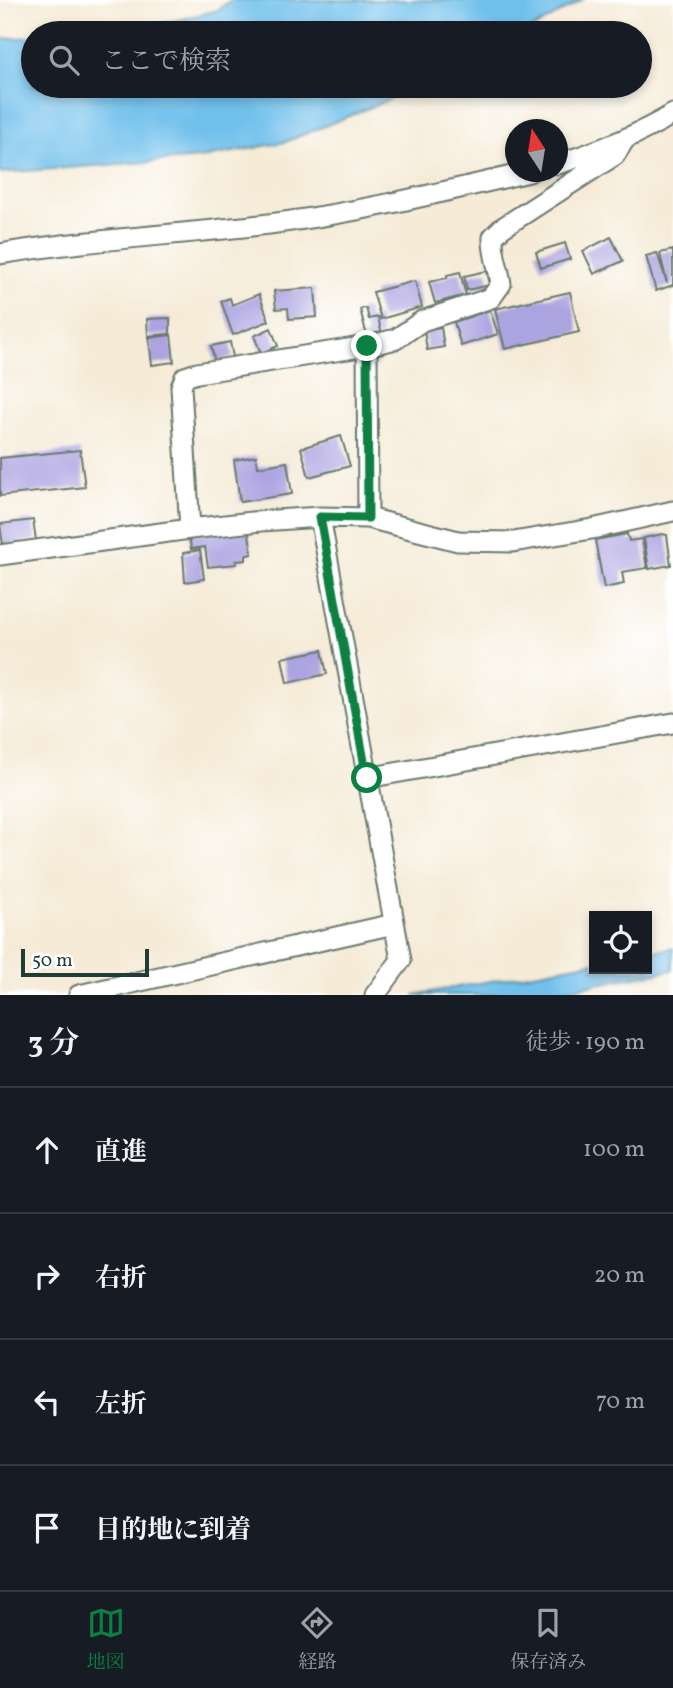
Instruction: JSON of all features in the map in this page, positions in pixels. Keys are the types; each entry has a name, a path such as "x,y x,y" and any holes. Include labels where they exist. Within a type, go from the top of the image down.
{"street":[{"path":"568,161 625,139 673,114"},
{"path":"190,529 181,387 185,377 396,339 422,321 491,299 501,285 492,248 493,237 502,228 615,155 625,139"},
{"path":"0,254 74,243 194,233 299,219 390,204 505,178"},
{"path":"367,346 368,518"},
{"path":"0,555 190,529 320,517 368,518 458,541 513,542 592,529 673,511"},
{"path":"320,517 401,960 375,995"},
{"path":"367,778 673,723"},
{"path":"79,995 394,923"}],"water":[{"path":"231,0 582,0 546,21 173,21 218,10"},
{"path":"21,38 21,98 393,98 285,142 201,158 0,173 0,39"},
{"path":"673,948 673,970 652,974 652,951"},
{"path":"589,963 589,974 651,974 536,995 414,995"}],"building":[{"path":"611,237 623,261 594,274 583,251"},
{"path":"565,243 570,259 541,268 536,252"},
{"path":"673,250 673,285 656,291 646,256 657,253 667,283 660,253"},
{"path":"487,271 490,285 467,290 464,276"},
{"path":"460,272 466,295 435,303 429,282"},
{"path":"415,281 422,307 381,319 373,292"},
{"path":"315,288 317,317 289,319 288,308 276,309 274,291"},
{"path":"570,292 579,332 505,349 495,309"},
{"path":"259,294 269,321 233,335 221,301 230,298 232,305"},
{"path":"366,308 369,319 378,317 382,336 368,340 360,309"},
{"path":"490,310 498,334 461,346 454,322"},
{"path":"170,318 170,334 148,336 147,319"},
{"path":"441,327 444,347 427,350 424,330"},
{"path":"271,328 278,346 261,353 254,336"},
{"path":"171,335 174,362 152,365 149,338"},
{"path":"230,342 233,357 215,362 211,346"},
{"path":"341,436 350,466 309,477 301,448"},
{"path":"80,450 85,487 0,496 0,458"},
{"path":"256,456 258,467 287,462 292,494 240,502 234,460"},
{"path":"33,520 36,540 3,545 0,524"},
{"path":"248,527 252,554 246,555 246,560 236,561 237,564 208,567 205,547 191,549 189,534"},
{"path":"627,534 629,541 642,539 647,568 622,572 624,584 604,588 595,540"},
{"path":"667,535 671,565 649,569 644,538"},
{"path":"200,550 204,579 185,582 183,553"},
{"path":"322,650 327,674 287,683 282,658"}],"route":[{"path":"367,346 368,518 320,517 367,778"}]}
